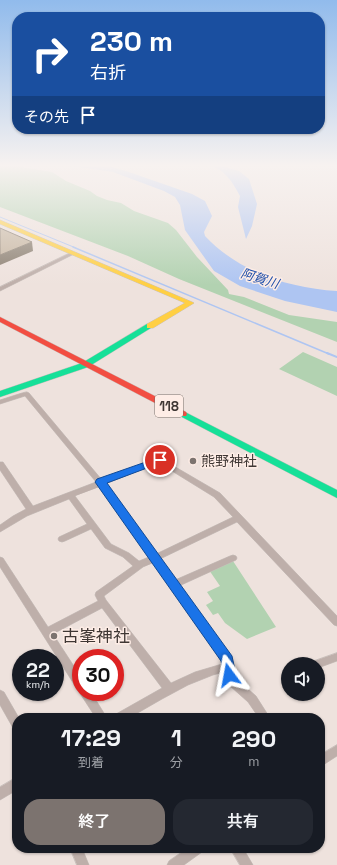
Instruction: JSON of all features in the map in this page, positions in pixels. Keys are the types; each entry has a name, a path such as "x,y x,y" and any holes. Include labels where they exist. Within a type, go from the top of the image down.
{"main road":[{"path":"0,222 190,302 89,363 0,394"},
{"name":"118","path":"0,313 89,363 337,494"},
{"name":"118","path":"0,320 337,486"}],"street":[{"path":"0,289 74,253"},
{"path":"0,402 27,394 100,482 227,660 227,667 234,683 252,699 262,713"},
{"path":"0,529 12,520 31,510 160,460 217,495 337,622"},
{"path":"0,464 31,510"},
{"path":"70,495 113,551 125,554 136,564 140,565"},
{"path":"169,689 103,603 100,595 103,591 140,565 238,518"},
{"path":"62,540 92,525"},
{"path":"174,584 233,558"},
{"path":"0,560 72,672"},
{"path":"46,633 103,603"},
{"path":"325,661 337,657"},
{"path":"128,713 169,689 214,670 227,667"},
{"path":"0,695 12,715"},
{"path":"91,701 99,713"},
{"path":"325,758 337,750"},
{"path":"0,794 12,786"},
{"path":"78,853 83,865"},
{"path":"173,865 191,853"},
{"path":"239,853 247,865"}],"green space":[{"path":"0,204 123,204 134,211 168,223 176,230 197,257 228,290 229,294 244,297 289,315 337,322 337,342 179,279 128,256 0,207"},
{"path":"303,352 337,367 337,396 279,369"},
{"path":"233,561 276,627 247,639 225,623 218,613 213,615 206,605 213,601 207,592 220,586 209,570"}],"water":[{"name":"阿賀川","path":"207,204 212,216 204,232 205,236 218,249 249,268 265,276 283,282 337,291 337,312 285,301 240,286 214,271 185,230 180,205"},
{"path":"238,204 257,204 252,226 246,239"}],"building":[{"path":"0,228 32,242 0,255"}],"waterway":[{"path":"0,217 76,248"},
{"path":"73,247 329,354"},
{"path":"327,353 337,357"}],"traffic: fast":[{"path":"0,394 85,365 150,326"},
{"path":"183,414 337,494"}],"traffic: slow":[{"path":"0,222 190,303 150,326"}],"traffic: jam":[{"path":"0,319 183,414"}],"place":[{"name":"熊野神社","path":"193,461"},
{"name":"古峯神社","path":"54,636"}],"route":[{"path":"160,460 100,482 227,660 229,675"}]}
